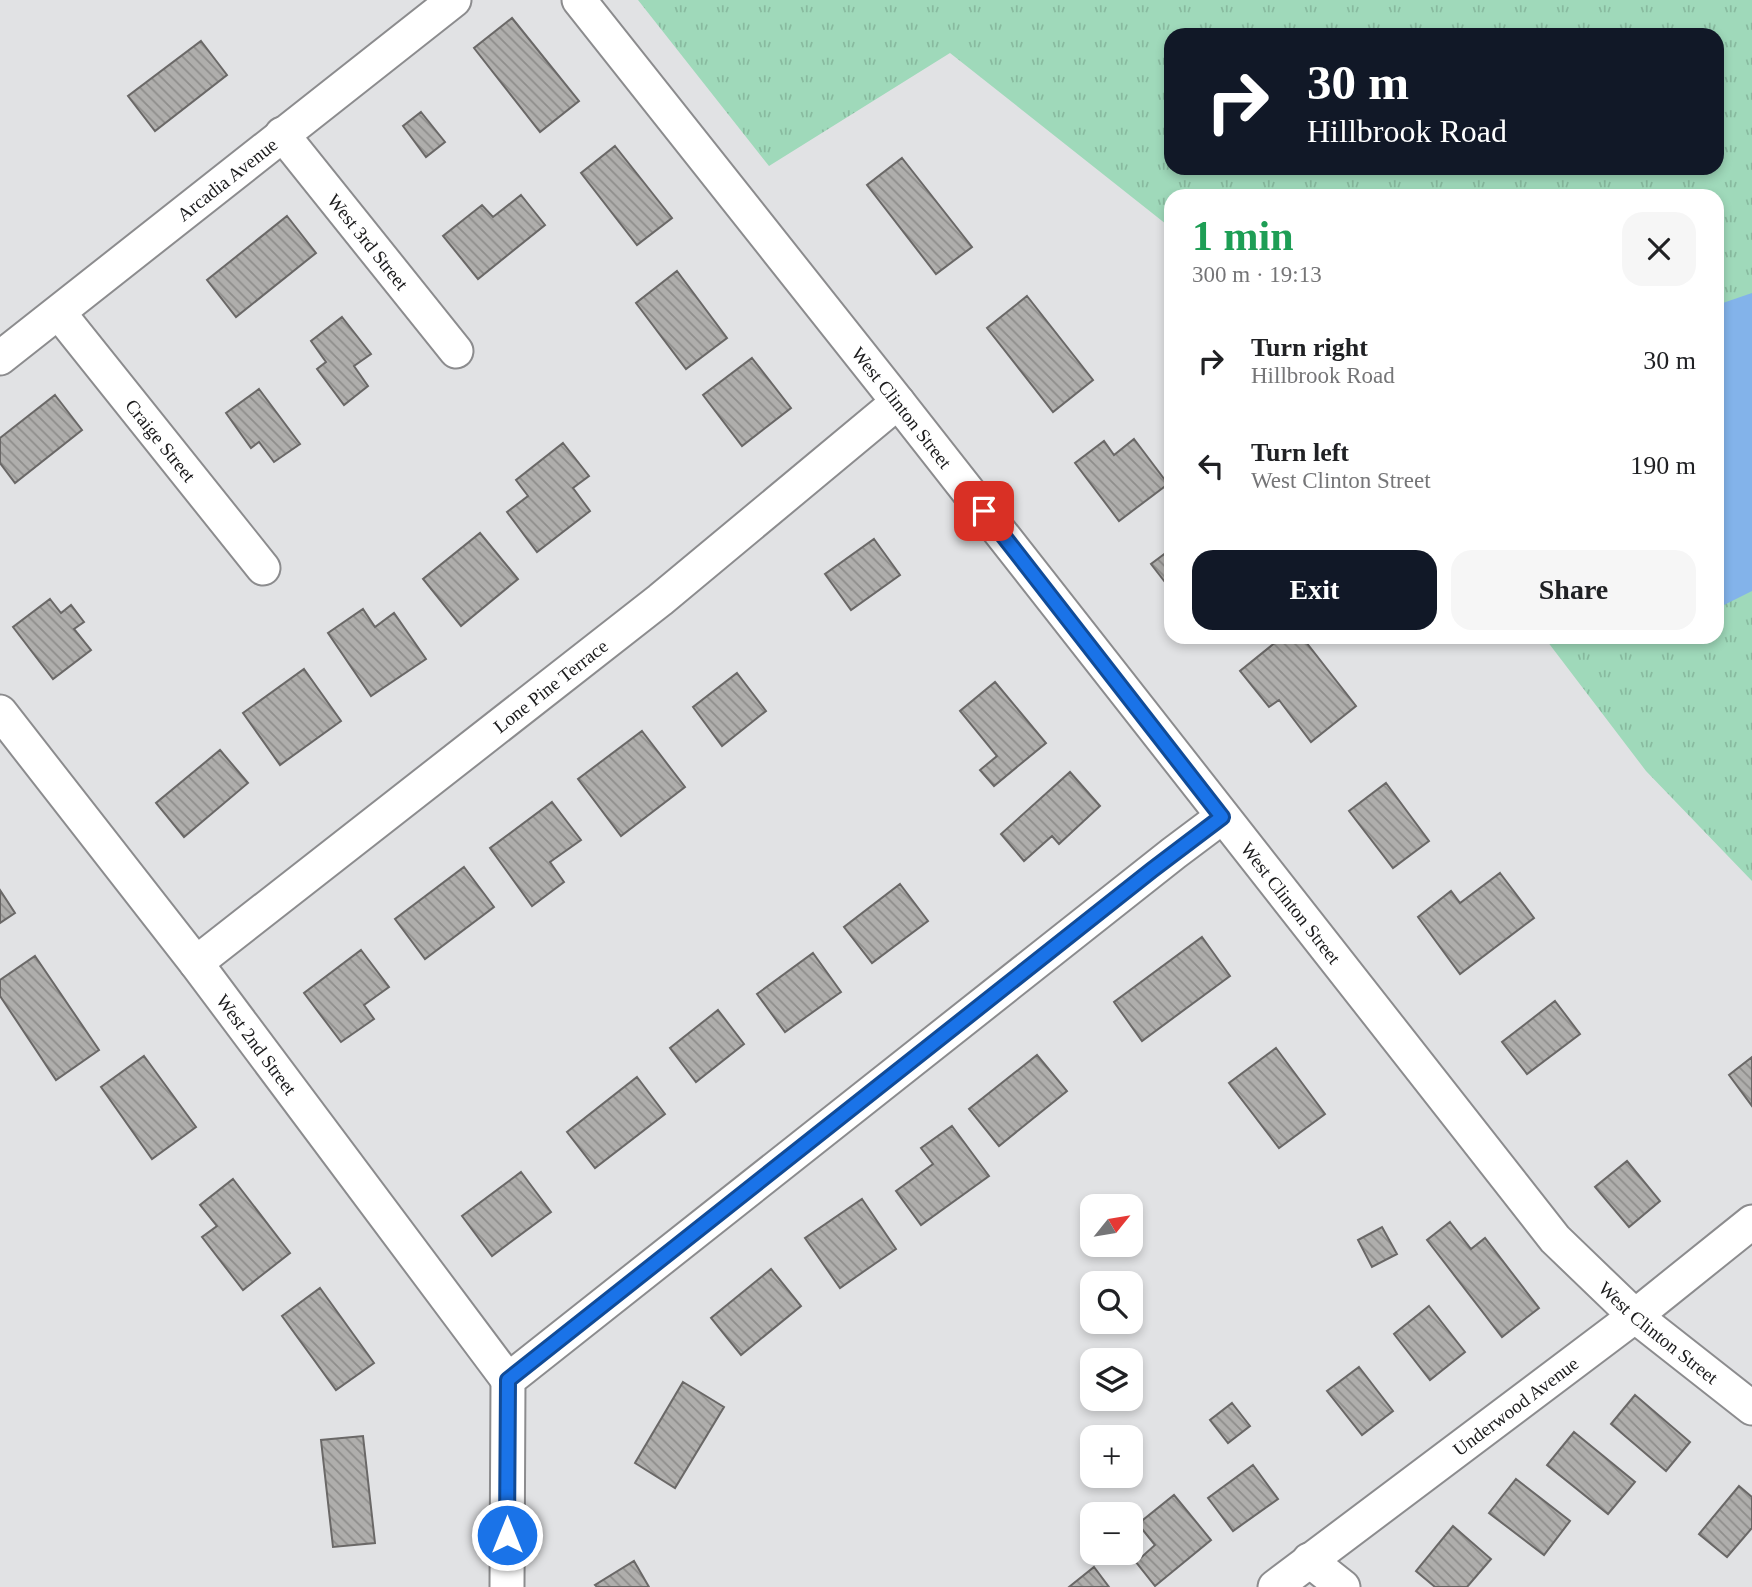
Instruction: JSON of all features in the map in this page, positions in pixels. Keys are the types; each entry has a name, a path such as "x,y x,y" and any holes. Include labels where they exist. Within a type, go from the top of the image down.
{"street":[{"name":"Arcadia Avenue","path":"0,358 454,0"},
{"name":"West Clinton Street","path":"579,0 1555,1239 1635,1315 1752,1408"},
{"name":"West 3rd Street","path":"282,134 456,351"},
{"name":"Craige Street","path":"59,313 263,568"},
{"name":"Lone Pine Terrace","path":"196,963 660,600 898,402"},
{"name":"West 2nd Street","path":"0,712 196,963 508,1380"},
{"path":"507,1587 508,1380 1222,817"},
{"name":"Underwood Avenue","path":"1275,1587 1635,1315 1752,1222"},
{"path":"1309,1560 1343,1587"}],"green space":[{"path":"638,0 1752,0 1752,881 1646,771 1549,644 1724,644 1724,189 1164,189 1164,222 950,53 769,166"}],"water":[{"path":"1752,293 1752,591 1724,605 1724,303"}],"building":[{"path":"512,18 579,101 540,132 474,48"},
{"path":"201,41 227,75 155,131 128,96"},
{"path":"421,112 445,142 426,157 403,126"},
{"path":"615,146 672,218 637,245 581,173"},
{"path":"902,158 972,247 936,274 867,185"},
{"path":"521,195 545,225 478,279 443,236 482,205 493,217"},
{"path":"287,216 316,253 236,317 207,280"},
{"path":"677,271 727,338 686,369 636,303"},
{"path":"1027,296 1093,380 1053,412 987,328"},
{"path":"342,317 371,354 354,366 368,386 344,405 317,369 326,362 311,341"},
{"path":"752,358 791,408 742,446 703,395"},
{"path":"259,389 300,444 274,462 259,442 251,448 226,413"},
{"path":"55,395 82,430 15,483 0,463 0,438"},
{"path":"1134,439 1164,479 1164,487 1119,521 1075,463 1104,441 1114,455"},
{"path":"563,443 589,476 573,488 590,511 537,552 507,512 528,496 516,480"},
{"path":"480,533 518,579 461,626 423,579"},
{"path":"874,539 900,575 851,610 825,574"},
{"path":"1164,554 1164,581 1151,564"},
{"path":"50,599 61,613 71,605 84,622 74,629 91,650 53,679 13,627"},
{"path":"363,609 375,627 394,613 426,659 371,696 328,633"},
{"path":"1273,644 1307,644 1356,706 1311,742 1279,700 1269,707 1240,671"},
{"path":"304,669 341,721 280,765 243,713"},
{"path":"737,673 766,711 722,746 693,707"},
{"path":"995,682 1046,743 994,786 980,770 997,756 960,711"},
{"path":"642,731 685,787 621,836 578,779"},
{"path":"220,750 248,783 184,837 156,803"},
{"path":"1070,772 1100,806 1059,844 1052,836 1024,861 1001,834"},
{"path":"1386,783 1429,841 1393,868 1349,811"},
{"path":"552,802 581,840 550,862 564,882 532,906 490,848"},
{"path":"464,867 494,907 425,959 395,919"},
{"path":"1500,873 1534,918 1460,974 1418,917 1451,891 1460,903"},
{"path":"900,884 928,921 872,963 844,927"},
{"path":"0,890 15,913 0,923"},
{"path":"1202,937 1230,976 1142,1041 1114,1002"},
{"path":"361,950 389,987 364,1005 374,1019 341,1042 304,993"},
{"path":"813,953 841,992 785,1032 757,994"},
{"path":"35,956 99,1050 56,1080 0,996 0,980"},
{"path":"1555,1001 1580,1034 1527,1074 1502,1042"},
{"path":"718,1010 744,1044 696,1082 670,1048"},
{"path":"1276,1048 1325,1114 1279,1148 1229,1083"},
{"path":"1037,1055 1067,1091 999,1146 969,1109"},
{"path":"144,1056 196,1127 152,1159 101,1087"},
{"path":"1752,1057 1752,1106 1729,1075"},
{"path":"637,1077 665,1114 595,1168 567,1132"},
{"path":"952,1126 989,1176 921,1225 896,1191 933,1164 921,1148"},
{"path":"1627,1161 1660,1201 1629,1227 1595,1187"},
{"path":"521,1172 551,1212 492,1256 462,1216"},
{"path":"233,1179 290,1253 243,1290 202,1237 217,1226 200,1205"},
{"path":"862,1199 896,1249 840,1288 805,1238"},
{"path":"1450,1222 1471,1249 1485,1238 1539,1308 1502,1337 1427,1240"},
{"path":"1382,1227 1397,1254 1372,1267 1358,1240"},
{"path":"771,1269 801,1306 741,1355 711,1318"},
{"path":"320,1288 374,1363 336,1390 282,1316"},
{"path":"1429,1306 1465,1352 1430,1380 1394,1334"},
{"path":"1359,1367 1393,1411 1362,1435 1327,1391"},
{"path":"683,1382 724,1407 675,1488 635,1463"},
{"path":"1635,1395 1690,1442 1666,1471 1611,1424"},
{"path":"1232,1403 1250,1426 1228,1443 1210,1420"},
{"path":"1574,1432 1635,1482 1608,1514 1547,1465"},
{"path":"363,1436 375,1543 333,1547 321,1440"},
{"path":"1253,1465 1278,1499 1233,1531 1208,1498"},
{"path":"1516,1479 1570,1521 1544,1555 1489,1513"},
{"path":"1739,1486 1752,1497 1752,1528 1727,1557 1699,1534"},
{"path":"1174,1495 1211,1540 1155,1586 1138,1565 1143,1565 1143,1556 1155,1545 1143,1530 1143,1520"},
{"path":"1453,1526 1491,1559 1467,1587 1435,1587 1416,1571"},
{"path":"634,1561 649,1587 595,1585"},
{"path":"1094,1567 1109,1587 1069,1587"}],"route":[{"path":"507,1535 508,1380 1222,817 984,511"}]}
